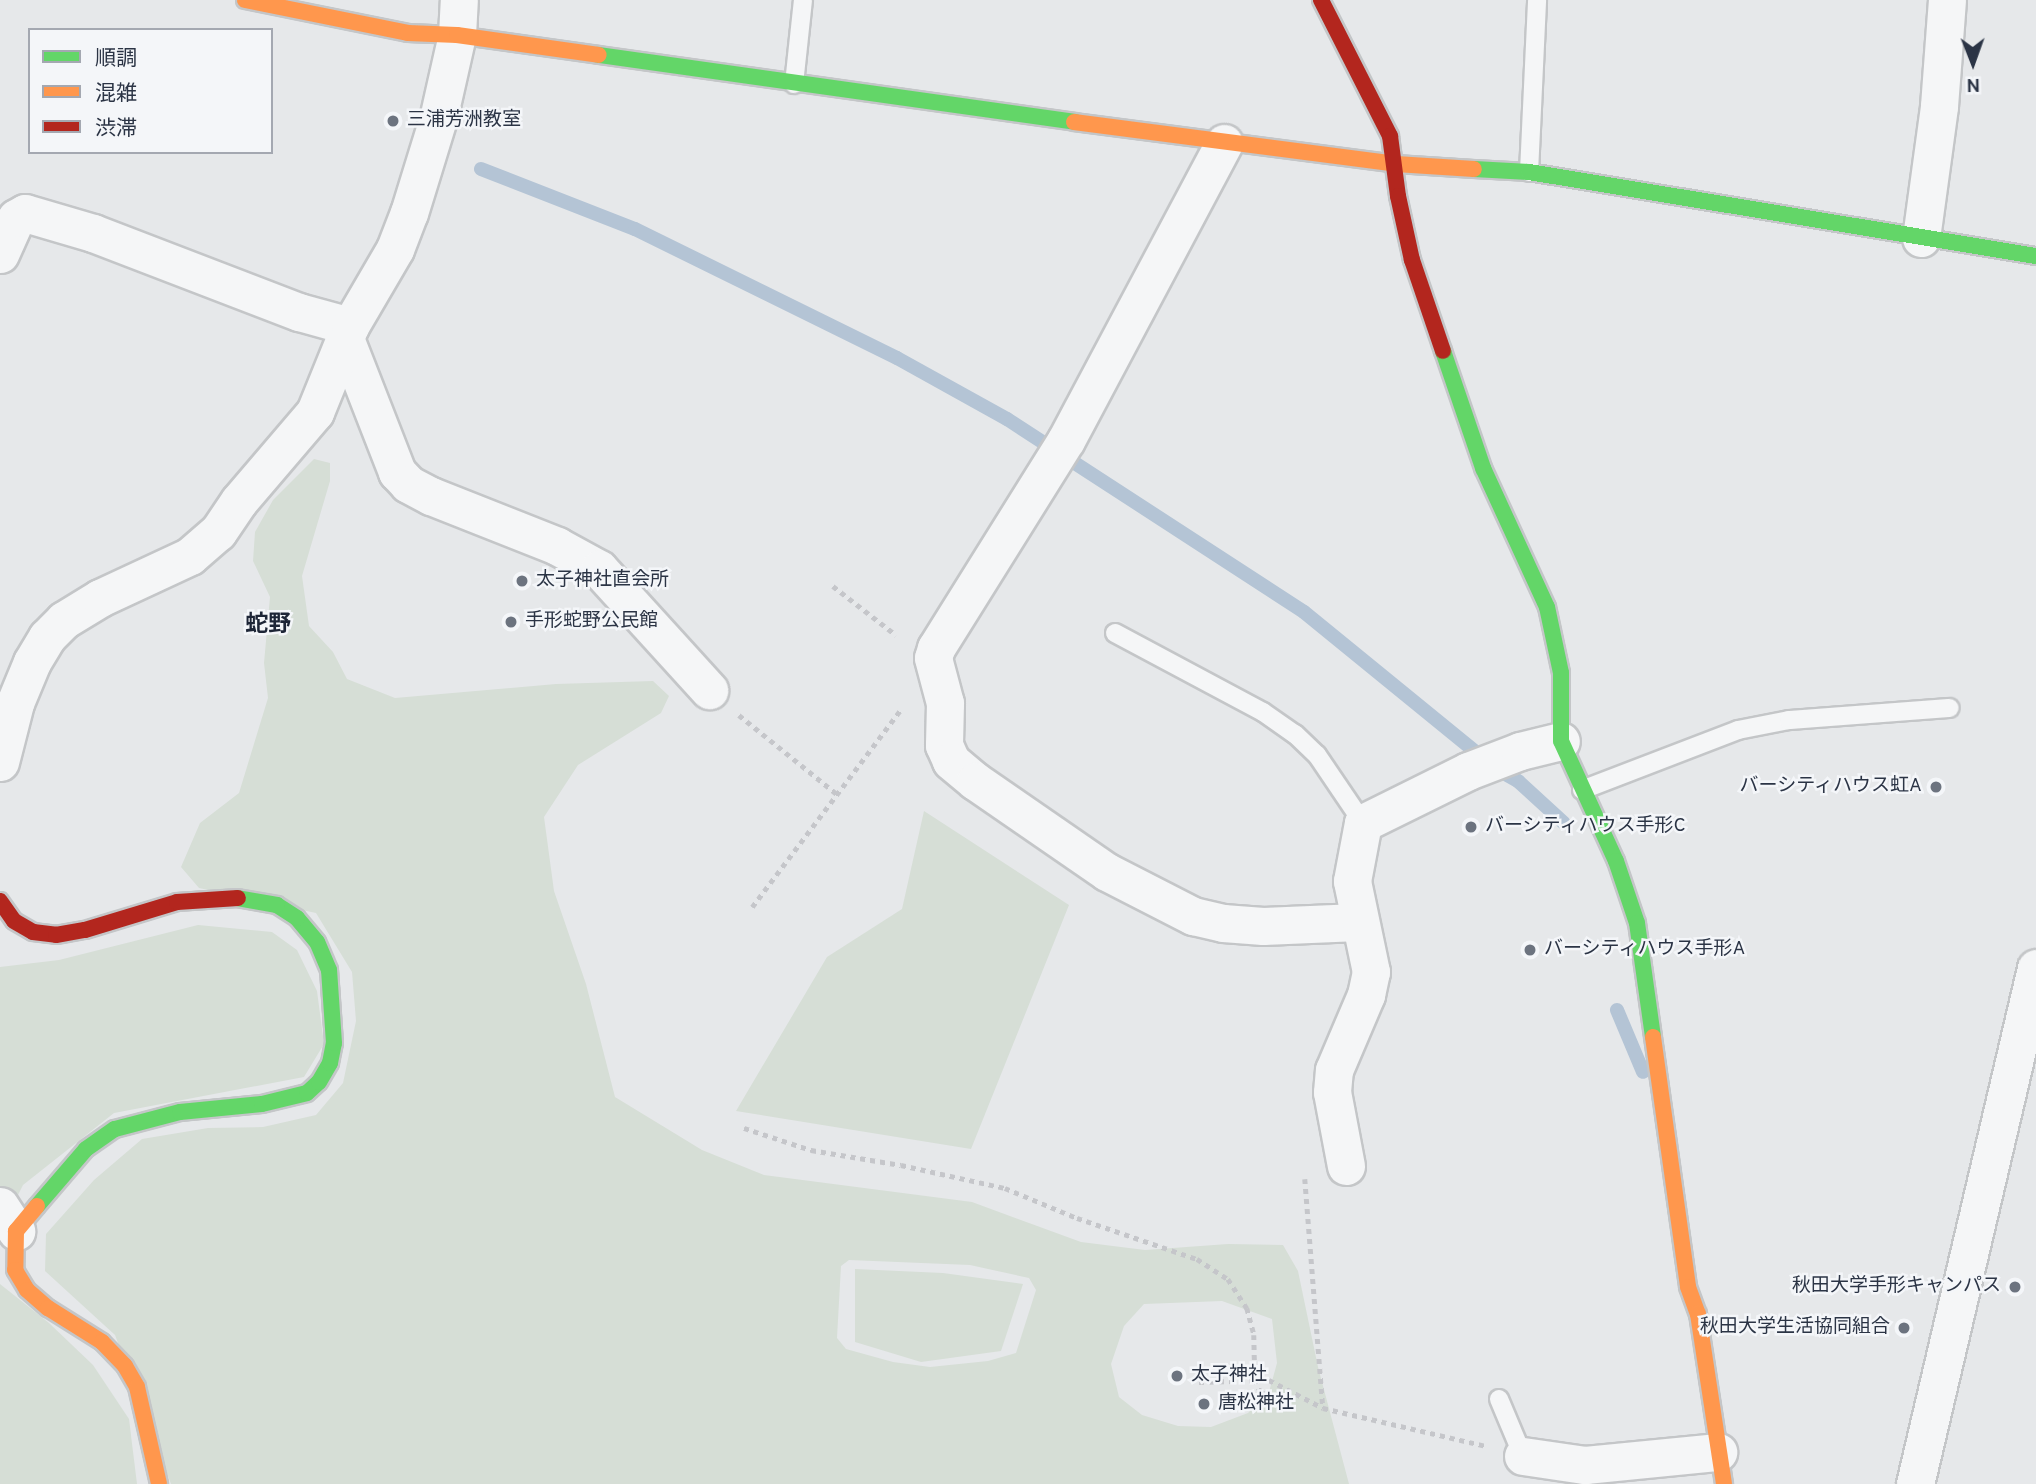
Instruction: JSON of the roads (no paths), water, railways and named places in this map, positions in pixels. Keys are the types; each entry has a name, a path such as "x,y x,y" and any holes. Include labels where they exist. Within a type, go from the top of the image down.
{"street":[{"path":"245,0 408,33 458,18 794,84 1396,164 1529,172 2036,256"},
{"path":"1321,0 1390,136 1396,164 1398,196 1412,260 1483,468 1547,607 1561,673 1561,741 1616,861 1637,923 1688,1287 1698,1314 1706,1354 1721,1468 1585,1465 1523,1456"},
{"path":"1921,237 1939,106 1947,0"},
{"path":"0,762 15,703 32,662 47,638 64,620 100,598 190,556 218,532 239,501 315,412 348,333 395,249 409,212 438,120 458,18"},
{"path":"1224,143 1066,440 933,658 945,703 944,745 951,761 975,781 1107,872 1193,916 1223,923 1324,926 1358,922"},
{"path":"0,254 16,218 25,213 93,233 348,333 397,472 408,484 431,496 557,546 599,569 709,690"},
{"path":"1346,1166 1332,1092 1334,1070 1366,995 1371,972 1358,922 1352,881 1363,823 1468,771 1520,751 1561,741"},
{"path":"0,901 14,921 33,932 56,935 85,930 177,902 243,898 277,905 298,918 317,942 329,970 335,1023 330,1063 319,1082 307,1093 262,1104 180,1112 115,1129 86,1149 8,1219 15,1270 27,1290 48,1308 102,1342 125,1366 137,1387 159,1484"},
{"path":"1915,1484 2036,968"}],"lane":[{"path":"794,84 803,0"},
{"path":"1529,172 1537,0"},
{"path":"1115,633 1263,712 1295,734 1317,755 1363,823"},
{"path":"1582,790 1738,730 1789,720 1950,708"},
{"path":"1499,1399 1523,1456"}],"waterway":[{"path":"481,169 635,229 897,358 1007,419 1304,612 1498,770 1518,781 1564,823"},
{"path":"1617,1010 1643,1072"}],"place":[{"name":"三浦芳洲教室","path":"393,121"},
{"name":"太子神社直会所","path":"522,581"},
{"name":"手形蛇野公民館","path":"511,622"},
{"name":"バーシティハウス虹A","path":"1936,787"},
{"name":"バーシティハウス手形C","path":"1471,827"},
{"name":"バーシティハウス手形A","path":"1530,950"},
{"name":"秋田大学手形キャンパス","path":"2015,1287"},
{"name":"秋田大学生活協同組合","path":"1904,1328"},
{"name":"太子神社","path":"1177,1376"},
{"name":"唐松神社","path":"1204,1404"}],"district":[{"name":"蛇野","path":"268,626"}]}
